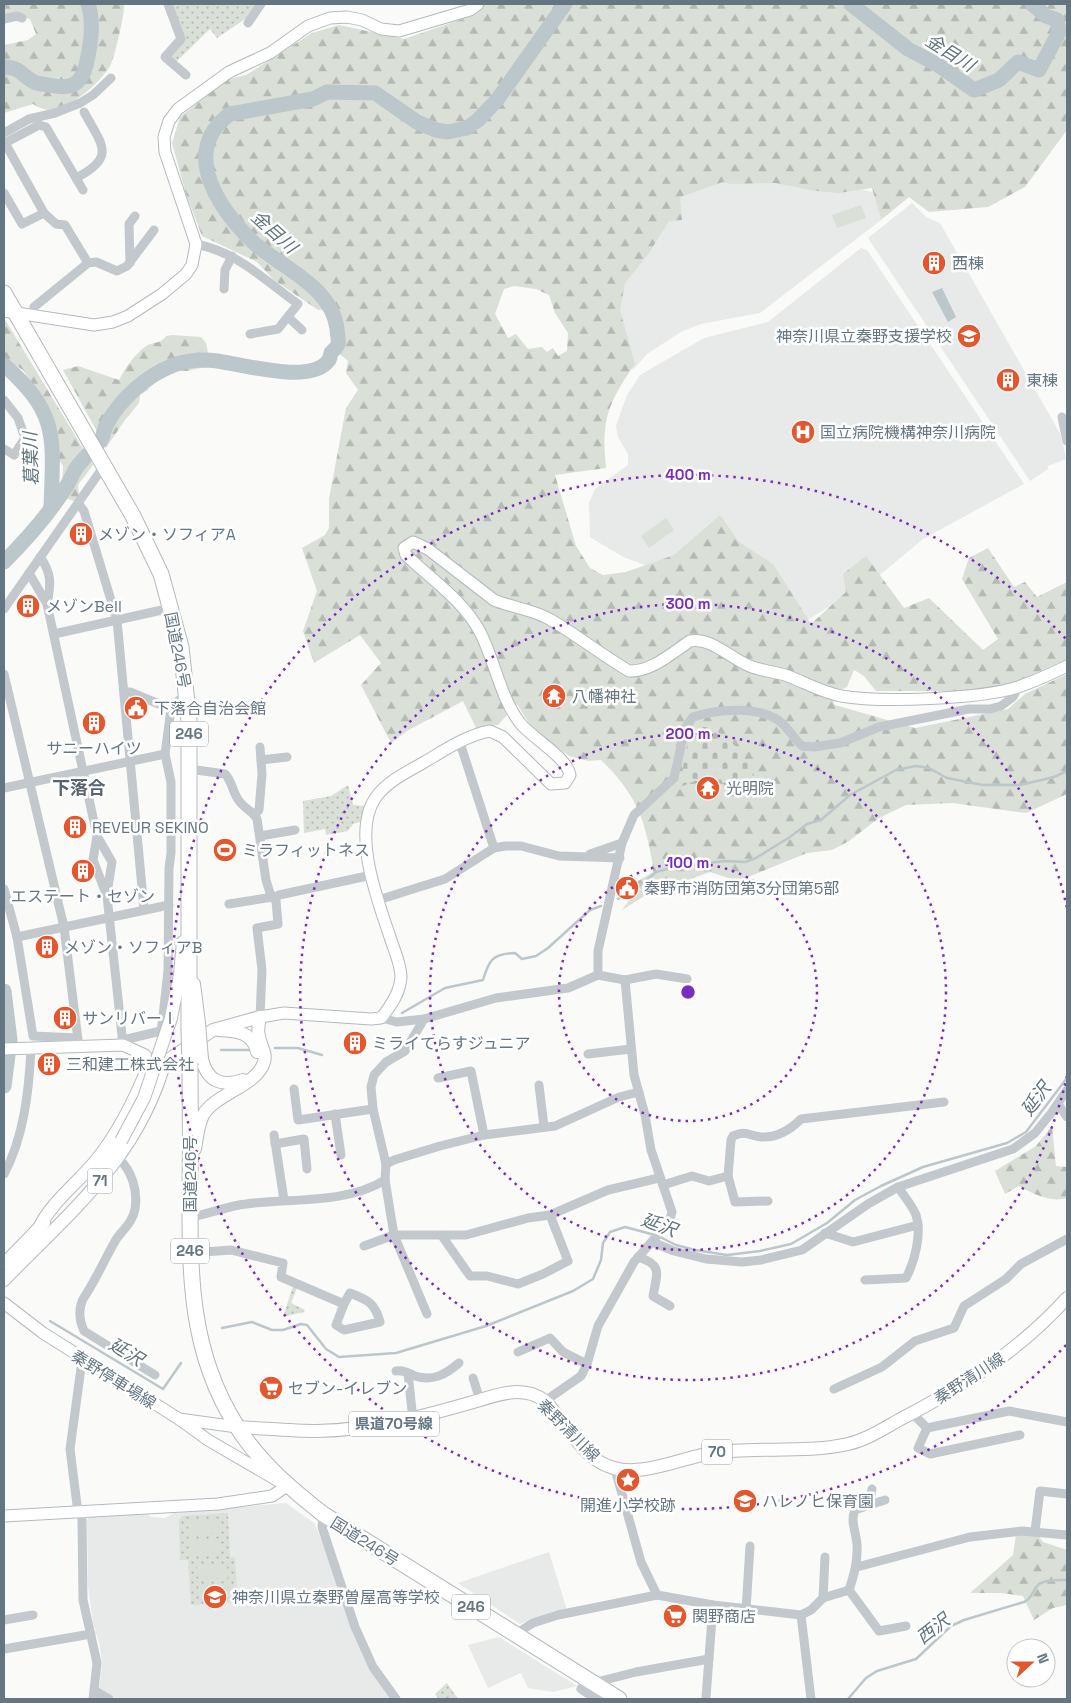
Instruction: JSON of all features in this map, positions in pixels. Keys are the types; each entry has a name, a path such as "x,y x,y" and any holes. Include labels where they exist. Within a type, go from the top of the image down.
{"highway":[{"name":"246","path":"4,293 10,312 87,434 100,465"},
{"name":"国道246号","path":"100,465 146,541 161,574 171,608 186,677 189,721 189,952 196,1062 190,1170 190,1253 198,1335 213,1380 237,1427 287,1486 323,1514 619,1699"}],"main road":[{"name":"71","path":"4,1264 38,1228 80,1190 121,1141 144,1098 171,1018 180,974 189,871"},
{"path":"150,1062 165,1061 213,1030 260,1017 258,1034 265,1056 261,1069 242,1087 212,1104 204,1113 198,1130 190,1170"},
{"path":"213,1030 240,1032 255,1042 261,1069"},
{"name":"71","path":"4,1280 102,1180 119,1160 143,1119 165,1061"},
{"name":"71","path":"38,1228 46,1212 94,1163 120,1126 150,1062"},
{"path":"196,1062 217,1081 230,1084 250,1078"},
{"name":"秦野清川線","path":"237,1427 316,1431 376,1426 412,1420 516,1391 540,1397 587,1452 596,1460 615,1469 646,1468 716,1452 816,1449 850,1444 912,1414 1005,1356 1049,1317 1067,1298"}],"street":[{"path":"168,4 181,39 165,56 186,75"},
{"path":"248,23 261,4"},
{"path":"10,312 94,324 113,322 128,316 162,294 186,274 192,265 196,244 165,152 164,137 168,121 178,109 229,72 270,54 308,26 330,18 362,20 381,29 399,31 470,10 478,4"},
{"path":"4,19 17,16 22,18"},
{"path":"88,263 65,225 56,224 44,213 6,143 29,119 55,113 80,103 93,95 111,78"},
{"path":"76,178 94,168 102,153 101,144 84,112"},
{"path":"4,133 39,125 46,127 83,190"},
{"path":"4,193 22,224 44,213"},
{"path":"130,263 129,224 135,216"},
{"path":"32,316 34,307 88,263 96,262 117,271 130,263 154,230"},
{"path":"196,244 214,248 232,256 252,268 298,304 278,328 250,334"},
{"path":"224,289 224,270 232,256"},
{"path":"288,317 302,330"},
{"path":"4,400 18,418 25,438 14,455 4,449"},
{"path":"1062,417 1067,441"},
{"path":"4,609 78,503 100,465"},
{"path":"78,503 84,511 117,620 144,909"},
{"path":"381,1018 399,990 401,968 378,900 366,842 365,823 375,799 383,789 405,773 460,743 490,731 503,737 551,784 565,783 570,775 569,768 564,762 520,722 510,706 483,638 467,612 450,593 406,555 404,548 413,542 428,549 494,600 505,605 531,610 551,620 629,670 638,671 652,666 690,641 697,640 707,642 751,666 785,675 822,691 843,696 887,699 989,693 1018,687 1067,666"},
{"path":"40,557 48,567 51,581 47,604"},
{"path":"29,573 47,604 83,771 96,836 93,860 106,896 123,1043"},
{"path":"54,634 171,608"},
{"path":"4,674 64,927 78,1043"},
{"path":"598,975 598,951 622,843 634,815 674,778 685,728 693,717 725,711 761,713 779,720 802,746 814,747 840,743 879,727 969,709 990,709 1001,706 1014,697 1018,687"},
{"path":"124,692 130,692 171,709"},
{"path":"96,1047 123,1043 160,1031 168,971 170,782 165,754 171,709 179,700"},
{"path":"460,743 494,848"},
{"path":"255,814 259,810 260,747"},
{"path":"4,788 165,754"},
{"path":"261,760 287,757"},
{"path":"189,770 225,774 230,780 239,801 255,814 266,880 274,898 278,924 257,928 262,970 260,1017 284,1013 359,1020 381,1018 397,1022 424,1019 496,998 568,988 598,975 625,980 656,974 687,979"},
{"path":"260,836 295,830"},
{"path":"96,836 112,862 106,896"},
{"path":"585,856 622,843"},
{"path":"378,900 445,879 494,848 521,846 559,856 620,858"},
{"path":"229,904 274,898 278,895 372,875"},
{"path":"4,889 17,938 33,1036 120,1051 150,1062"},
{"path":"17,938 169,905"},
{"path":"545,1402 581,1376 587,1364 598,1326 638,1258 664,1228 672,1212 651,1150 639,1092 631,1049 625,980"},
{"path":"424,1019 405,1051 386,1062 374,1075 371,1087 373,1109 386,1164 385,1180 394,1235 427,1314"},
{"path":"4,1049 29,1049 78,1043"},
{"path":"123,1043 145,1055 150,1062"},
{"path":"4,1174 16,1145 29,1086 29,1049"},
{"path":"588,1054 631,1049"},
{"path":"438,1078 475,1070 484,1135"},
{"path":"539,1085 544,1127"},
{"path":"294,1089 294,1121 373,1109"},
{"path":"652,1242 674,1251 706,1259 742,1262 761,1260 802,1250 868,1204 898,1188 1012,1150 1035,1133 1067,1090"},
{"path":"386,1164 422,1151 484,1135 555,1126 619,1097 639,1092"},
{"path":"768,1201 754,1205 735,1202 728,1176 733,1136 748,1132 759,1137 771,1136 784,1132 801,1119 944,1102"},
{"path":"1056,1107 1060,1108 1067,1116"},
{"path":"335,1114 341,1155"},
{"path":"284,1200 274,1140 304,1139 307,1169"},
{"path":"119,1160 129,1169 135,1192 135,1209 132,1220 118,1238 83,1299 79,1308 81,1323 84,1331 155,1375"},
{"path":"364,1246 394,1235 466,1236 528,1218 550,1215 608,1190 692,1176 709,1180 728,1176"},
{"path":"190,1217 244,1204 354,1194 373,1188 385,1180"},
{"path":"865,1280 906,1278 913,1259 918,1225 915,1214 898,1188"},
{"path":"442,1236 470,1276 487,1276 518,1284 543,1274 570,1259 550,1215"},
{"path":"825,1234 853,1242 918,1225"},
{"path":"834,1389 882,1367 915,1341 954,1328 964,1306 1006,1278 1021,1264 1067,1239"},
{"path":"190,1253 231,1250 283,1263 281,1277 344,1304"},
{"path":"638,1258 656,1265 657,1272 652,1296 670,1306"},
{"path":"350,1293 367,1300 377,1309 380,1322 344,1330 336,1324 344,1304 350,1293"},
{"name":"秦野停車場線","path":"4,1302 43,1333 84,1361 179,1419 237,1427"},
{"path":"518,1352 550,1338 563,1352 587,1364"},
{"path":"84,1361 81,1368 70,1442 83,1538 84,1600 96,1648 97,1663 94,1695 109,1699"},
{"path":"396,1371 424,1379 432,1378 448,1373 459,1363"},
{"path":"408,1373 412,1420"},
{"path":"473,1378 480,1400"},
{"path":"927,1428 1008,1411 1067,1422"},
{"path":"912,1414 927,1428"},
{"path":"4,1516 242,1501 272,1496 287,1486 208,1440 179,1419"},
{"path":"927,1428 918,1448 930,1454 1020,1435"},
{"path":"615,1469 641,1562 657,1595"},
{"path":"869,1505 872,1489"},
{"path":"1036,1531 1040,1491 1067,1494"},
{"path":"849,1590 857,1567 857,1544 852,1517 855,1510 885,1500"},
{"path":"323,1514 322,1527 355,1627 374,1667 396,1699"},
{"path":"857,1567 970,1536 1036,1531 1067,1534"},
{"path":"746,1610 750,1546"},
{"path":"823,1598 825,1557"},
{"path":"514,1634 533,1623 558,1615 657,1595 746,1610 800,1615 811,1610 823,1598 849,1590"},
{"path":"849,1590 879,1631 906,1626"},
{"path":"706,1698 713,1605"},
{"path":"4,1620 33,1615"},
{"path":"800,1615 812,1699"},
{"path":"897,1618 897,1628"},
{"path":"4,1649 91,1634"},
{"path":"596,1699 581,1689 590,1681 709,1659"}],"shaded area":[{"path":"760,169 873,192 881,220 760,313 701,324 681,332 647,354 633,370 611,305 676,183"},
{"name":"神奈川県立秦野支援学校","path":"912,203 926,217 940,223 1061,435 1066,459 1048,466 1048,469 1030,481 868,238"},
{"name":"国立病院機構神奈川病院","path":"861,248 867,250 1024,484 923,539 875,579 804,622 623,557 590,537 589,503 595,489 628,465 628,454 618,437 616,426 627,395 640,375 704,338 768,322"},
{"path":"942,288 956,317 948,322 932,292"},
{"name":"神奈川県立秦野曽屋高等学校","path":"286,1503 314,1523 354,1634 391,1699 117,1699 99,1689 102,1663 100,1646 93,1623 88,1586 87,1520 89,1517 147,1514 151,1517 165,1518 174,1513"},
{"path":"549,1552 567,1610 520,1624 458,1583"},
{"path":"499,1637 577,1686 553,1692 528,1688 521,1673 488,1688 468,1645"}],"green space":[{"path":"4,4 124,4 123,16 111,64 100,79 82,96 62,107 52,110 43,109 33,104 4,113 4,45 28,40 36,34 30,19 13,14 4,16"},
{"path":"171,4 258,4 251,15 217,38 210,29 176,62 171,58 171,54 185,39"},
{"path":"485,4 1067,4 1067,130 1025,187 988,207 929,212 909,197 881,220 872,188 839,193 816,191 775,183 731,184 723,182 680,197 682,220 669,221 649,253 625,283 620,310 635,364 618,390 608,413 605,437 606,468 555,475 576,546 590,568 603,575 626,572 674,555 720,515 739,542 773,564 811,624 846,592 843,574 866,556 904,608 929,598 983,650 998,639 962,579 969,558 988,548 1014,587 1025,582 1037,597 1067,582 1067,659 1008,686 966,691 876,691 864,676 854,670 847,687 829,694 835,705 915,728 1008,709 1025,694 1065,675 1067,676 1067,794 1026,813 952,803 906,805 879,818 849,841 832,850 807,853 738,881 710,872 682,882 670,880 622,910 638,888 638,881 653,872 652,862 646,833 638,809 619,779 601,760 588,761 569,756 532,728 517,704 498,725 476,728 463,701 407,731 391,743 361,685 381,663 360,635 314,663 303,631 317,591 302,548 325,535 329,528 329,499 346,408 358,390 346,373 348,361 331,347 332,333 325,309 318,310 274,280 257,262 202,236 186,194 172,143 180,117 228,79 246,75 312,33 339,25 404,39 474,15","holes":["514,286 536,289 549,295 555,313 568,333 567,351 558,356 553,348 547,352 542,347 528,349 516,334 508,338 495,314 504,289"]},
{"path":"861,205 866,218 837,228 832,215"},
{"path":"4,318 93,465 78,485 79,498 73,501 66,498 62,491 63,466 59,460 57,429 48,409 23,370 4,358"},
{"path":"166,336 201,337 206,343 208,353 222,354 227,362 187,371 173,370 151,384 148,390 140,395 139,403 106,448 63,370 78,366 119,380 130,362 142,350 148,345 159,342"},
{"path":"666,518 674,530 649,548 641,536"},
{"path":"693,726 707,727 723,735 742,754 754,775 729,793 716,772 671,791 682,776 685,753"},
{"path":"348,785 353,805 366,806 360,822 353,824 348,831 326,835 325,829 304,833 303,801 331,796"},
{"path":"1052,1126 1056,1166 1067,1167 1067,1198 1048,1199 1019,1186 1005,1194 995,1171 1036,1146"},
{"path":"293,1286 297,1288 291,1303 305,1310 304,1312 283,1317"},
{"path":"228,1513 230,1557 235,1558 238,1602 191,1605 188,1560 180,1560 179,1520 182,1516"},
{"path":"218,1519 219,1533 189,1535 188,1521"},
{"path":"1037,1534 1043,1542 1067,1550 1067,1605 1053,1608 1034,1620 1023,1596 1001,1593 970,1593 1013,1555 1016,1535"},
{"path":"220,1540 220,1553 190,1555 189,1541"},
{"path":"227,1564 228,1578 198,1579 197,1565"},
{"path":"228,1583 229,1597 199,1599 198,1585"},
{"path":"447,1683 458,1699 439,1699 435,1694"}],"waterway":[{"name":"葛葉川","path":"4,67 14,68 37,83 64,87 75,84 85,69 90,47 91,25 88,4"},
{"name":"金目川","path":"4,562 29,536 52,507 78,466 102,438 106,426 119,406 144,381 164,369 178,364 204,360 220,361 271,371 306,372 319,368 329,360 331,353 337,345 337,329 333,314 326,301 304,279 253,242 240,229 217,197 210,180 206,162 207,145 215,129 230,114 313,99 327,92 375,93 417,122 436,130 448,132 467,128 478,120 497,100 565,4"},
{"name":"金目川","path":"851,4 908,49 938,65 974,90 999,80 1018,62 1039,70 1059,32 1057,20 1046,16 1032,4"},
{"name":"葛葉川","path":"4,365 35,398 44,414 49,429 52,445 51,508"},
{"path":"618,899 635,890 656,872 670,868 724,861 745,862 756,858 807,824 821,820 850,795 896,770 916,766 929,768 947,778 983,785 1020,785 1054,777 1067,771"},
{"path":"402,1013 445,988 483,980 487,967 496,957 515,953 522,959 536,956 548,948 590,910 601,906"},
{"name":"金目川","path":"4,991 10,1040 4,1086"},
{"path":"275,1048 298,1048 322,1055"},
{"path":"221,1050 249,1050"},
{"name":"延沢","path":"660,1237 676,1245 727,1255 760,1251 791,1244 827,1223 855,1200 881,1186 923,1167 1007,1143 1026,1132 1067,1078"},
{"name":"延沢","path":"222,1328 252,1322 272,1330 283,1330 301,1324 307,1325 326,1349 339,1357 396,1353 486,1326 573,1291 593,1279 601,1260 603,1243 610,1232 625,1227 655,1235"},
{"name":"延沢","path":"50,1321 163,1389 181,1363"},
{"name":"西沢","path":"848,1699 866,1678 877,1671 916,1659 951,1626 964,1620 1024,1602 1042,1582 1067,1580"}],"place":[{"name":"西棟","path":"934,263"},
{"name":"神奈川県立秦野支援学校","path":"969,336"},
{"name":"東棟","path":"1008,380"},
{"name":"国立病院機構神奈川病院","path":"803,432"},
{"name":"メゾン・ソフィアA","path":"81,534"},
{"name":"メゾンBell","path":"28,606"},
{"name":"八幡神社","path":"554,696"},
{"name":"下落合自治会館","path":"136,708"},
{"name":"サニーハイツ","path":"94,723"},
{"name":"光明院","path":"708,788"},
{"name":"REVEUR SEKINO","path":"75,827"},
{"name":"ミラフィットネス","path":"225,850"},
{"name":"エステート・セゾン","path":"83,871"},
{"name":"秦野市消防団第3分団第5部","path":"627,888"},
{"name":"メゾン・ソフィアB","path":"47,947"},
{"name":"サンリバーⅠ","path":"65,1018"},
{"name":"ミライてらすジュニア","path":"355,1043"},
{"name":"三和建工株式会社","path":"49,1064"},
{"name":"セブン-イレブン","path":"271,1388"},
{"name":"開進小学校跡","path":"628,1480"},
{"name":"ハレノヒ保育園","path":"745,1501"},
{"name":"神奈川県立秦野曽屋高等学校","path":"215,1597"},
{"name":"関野商店","path":"675,1616"}],"district":[{"name":"下落合","path":"79,788"}]}
